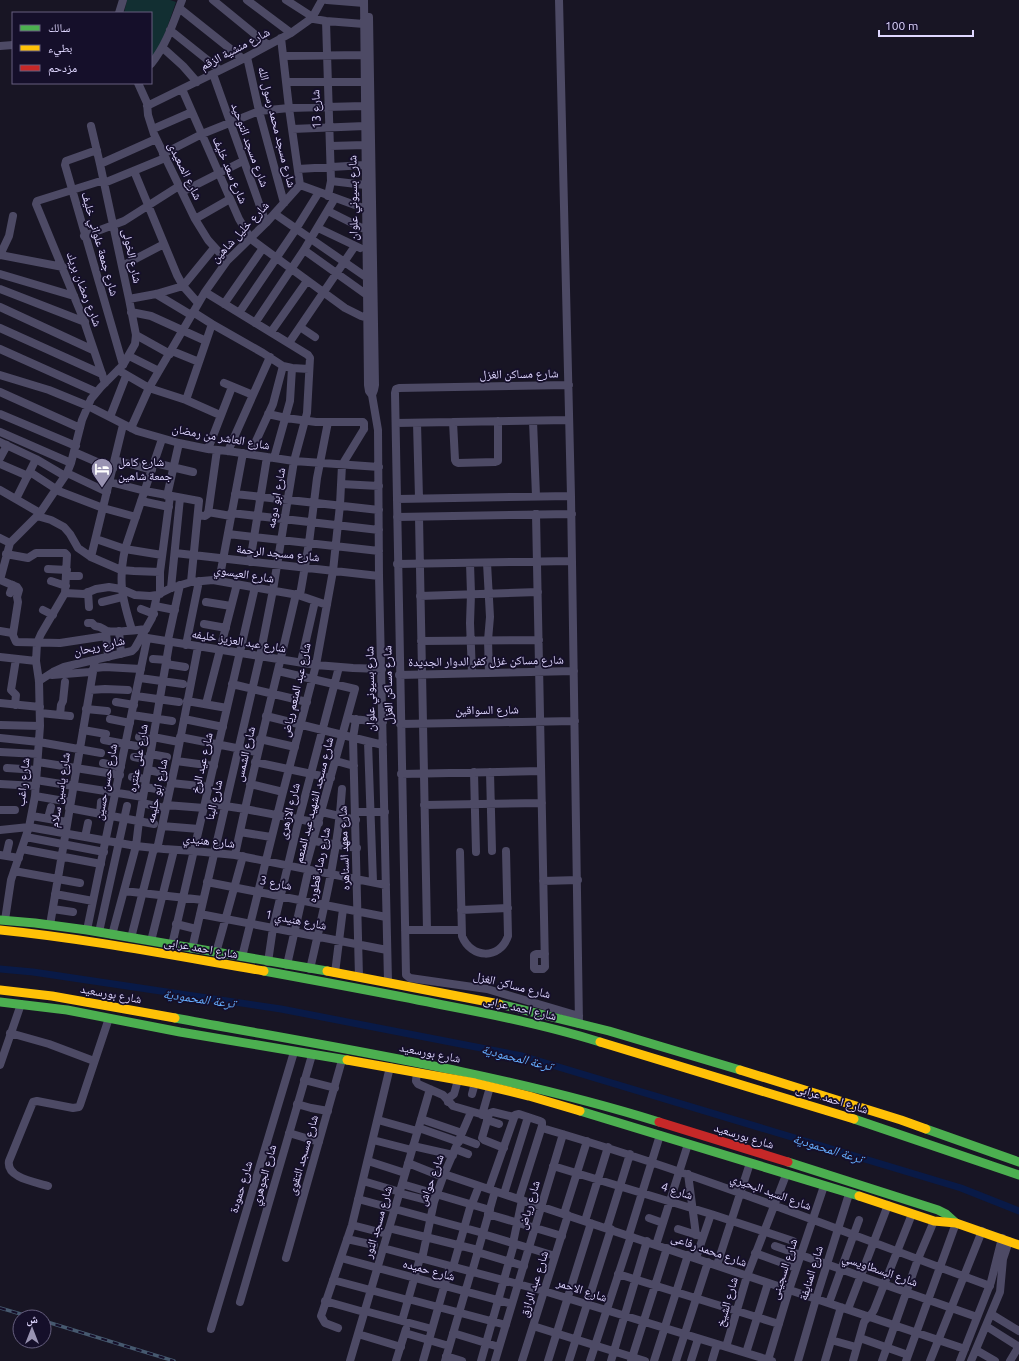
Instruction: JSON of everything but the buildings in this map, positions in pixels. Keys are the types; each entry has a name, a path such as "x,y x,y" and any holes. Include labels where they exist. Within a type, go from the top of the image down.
{"main road":[{"name":"شارع احمد عرابى","path":"2,920 87,930 388,982 579,1020 900,1120 1019,1162"},
{"name":"شارع احمد عرابى","path":"0,930 134,948 369,990 516,1019 576,1034 872,1124 1019,1175"},
{"name":"شارع بورسعيد","path":"0,990 52,996 383,1056 531,1087 628,1113 854,1183 938,1210 946,1214 956,1223"},
{"name":"شارع بورسعيد","path":"0,1002 67,1010 180,1032 390,1067 474,1083 601,1117 888,1205 934,1221 956,1223 1019,1245"}],"street":[{"path":"119,12 123,0"},
{"path":"213,0 268,45"},
{"path":"247,0 291,33"},
{"path":"286,0 317,20 364,24"},
{"name":"شارع منشية الزقم","path":"147,106 198,82 291,33 312,18 322,0"},
{"path":"327,0 365,1"},
{"path":"559,0 572,514 579,1020"},
{"name":"شارع بسيوني علوان","path":"365,1 364,106 366,277 370,319"},
{"name":"شارع بسيوني علوان","path":"365,1 370,319 368,391 372,395 378,430 379,576 388,982"},
{"path":"152,63 162,48 181,4 245,58"},
{"name":"شارع 13","path":"255,323 318,228 328,211 332,197 326,21"},
{"path":"170,30 216,72"},
{"path":"281,38 288,108 300,185 366,209"},
{"path":"0,46 12,45"},
{"path":"162,48 183,66 198,82"},
{"path":"284,56 364,55"},
{"name":"شارع مسجد محمد رسول الله","path":"245,58 284,203"},
{"name":"شارع مسجد التوحيد","path":"216,72 230,122 266,223"},
{"path":"286,82 364,82"},
{"name":"شارع الصعيدى","path":"138,84 147,106 152,129 156,139 195,219 214,248 227,261"},
{"name":"شارع سعد خليف","path":"182,89 239,220 251,239 345,308 370,319"},
{"path":"72,190 134,171 202,134 259,111 288,108 364,106"},
{"path":"152,129 192,112"},
{"name":"شارع الخولى","path":"6,549 39,514 66,474 71,463 80,428 88,406 96,392 121,368 135,344 136,335 132,312 91,126"},
{"path":"292,130 365,126"},
{"path":"100,164 156,139"},
{"path":"330,146 365,145"},
{"name":"شارع جمعة علواني خليف","path":"97,150 65,162 65,165 121,368"},
{"path":"84,236 114,226 180,189 219,173 243,161"},
{"path":"298,169 365,165"},
{"path":"134,171 177,275 183,286 198,303"},
{"path":"331,181 365,185"},
{"name":"شارع خليل شاهين","path":"91,557 115,460 127,426 198,303 227,261 251,239 300,185"},
{"name":"شارع رمضان بريك","path":"72,190 37,201 36,205 85,322 105,383"},
{"path":"239,313 277,258 319,192"},
{"path":"195,219 230,199"},
{"path":"328,211 366,230"},
{"path":"274,214 366,277"},
{"path":"13,216 9,236 0,255 63,267"},
{"path":"318,228 366,251"},
{"path":"122,266 164,244"},
{"path":"205,292 289,343 300,327 312,315 323,293 355,246"},
{"path":"129,299 156,294 183,286 214,248"},
{"path":"224,304 263,248"},
{"path":"304,250 367,295"},
{"path":"0,274 74,296"},
{"path":"271,332 307,281"},
{"path":"0,289 85,322"},
{"path":"156,294 212,324 283,366 309,369"},
{"path":"0,307 93,350"},
{"path":"132,312 151,316 206,341"},
{"path":"186,400 212,324"},
{"path":"300,327 316,337"},
{"path":"0,328 102,374"},
{"path":"136,335 171,352 199,362"},
{"name":"شارع ابو دومه","path":"260,656 273,590 294,461 308,406 310,358 308,355 289,343"},
{"path":"0,349 96,392"},
{"path":"129,356 159,372"},
{"path":"228,451 270,357"},
{"path":"219,581 235,494 246,454 268,414 276,394 283,366"},
{"path":"121,368 126,376 149,388 186,400 220,415"},
{"path":"250,562 260,496 270,457 286,418 291,391 292,368"},
{"name":"شارع العاشر من رمضان","path":"0,374 49,390 88,406 127,426 179,443 208,449 294,461 379,467"},
{"path":"110,417 126,376"},
{"path":"208,449 220,415 228,385 253,395"},
{"name":"شارع مساكن الغزل","path":"568,385 397,388 395,393 399,675 406,973 408,977 487,990 579,1020"},
{"path":"0,392 80,428"},
{"path":"0,414 75,449 113,469"},
{"path":"268,414 305,421 363,422 364,429 378,430"},
{"path":"396,423 569,420"},
{"path":"453,422 454,460 457,462 495,462 498,461 498,421"},
{"path":"533,421 536,496"},
{"name":"شارع الشمس","path":"216,953 234,888 239,856 240,832 260,739 305,568 320,463 328,422"},
{"path":"417,423 419,498"},
{"name":"شارع عبد المنعم رياض","path":"242,957 316,665 333,571 340,505 342,465 364,429"},
{"path":"0,432 71,463"},
{"path":"132,630 122,593 121,570 125,549 154,466 162,438"},
{"name":"شارع ريحان","path":"38,681 64,666 133,650 144,638 158,595 169,507 168,496 179,443"},
{"path":"0,458 3,444 107,492"},
{"path":"199,515 206,516 208,512 217,450"},
{"path":"16,499 36,459"},
{"path":"115,460 154,466 173,467 193,472"},
{"path":"0,464 29,474 56,489 103,508 136,517"},
{"path":"110,482 145,492 199,501 199,515 194,556 195,581 186,645"},
{"path":"341,484 379,486"},
{"path":"0,490 39,514 64,527 78,548 91,557 121,570 160,572"},
{"path":"235,494 379,510"},
{"path":"397,499 571,496"},
{"path":"171,588 180,498"},
{"path":"141,501 169,507"},
{"path":"208,512 379,530"},
{"path":"536,514 545,954"},
{"path":"397,517 572,514"},
{"path":"418,517 427,930"},
{"path":"228,534 379,551"},
{"path":"0,538 6,549 28,558 36,553 67,554 78,548"},
{"path":"96,539 125,549 162,555"},
{"path":"6,549 0,580 12,589 18,588 19,590 13,634 16,642 60,644 106,633 146,628"},
{"path":"37,644 41,634 66,590 67,554"},
{"name":"شارع مسجد الرحمة","path":"175,554 379,576"},
{"path":"398,564 572,561"},
{"path":"470,563 472,673"},
{"path":"487,563 490,617 488,640 489,673"},
{"path":"48,569 78,576"},
{"name":"شارع العيسوي","path":"51,582 66,590 88,592 102,588 115,588 122,593 142,596 158,595 171,588 195,581 219,581 298,595 327,605"},
{"path":"206,704 237,584"},
{"name":"شارع على عنتره","path":"112,935 136,846 169,645 168,642 180,585"},
{"name":"شارع عيد الرخ","path":"172,945 255,587"},
{"path":"88,592 89,607"},
{"path":"420,596 538,592"},
{"path":"102,602 122,593"},
{"path":"301,662 315,601"},
{"path":"206,602 231,606"},
{"path":"141,609 175,610"},
{"path":"43,610 53,615"},
{"path":"88,623 102,627 106,633 108,657"},
{"path":"204,624 226,628"},
{"path":"0,631 13,634"},
{"path":"119,631 121,654"},
{"name":"شارع عبد العزيز خليفه","path":"144,638 316,665 382,669"},
{"name":"شارع حسن حسين","path":"87,930 140,678 144,638"},
{"path":"421,642 539,640"},
{"name":"شارع راغب","path":"2,920 4,901 29,827 35,796 40,726 36,661 37,644"},
{"name":"شارع ابو حليمه","path":"131,938 153,852 158,845 158,825 176,761 184,719 183,702 198,647"},
{"name":"شارع البنا","path":"192,949 260,656"},
{"path":"0,657 36,661"},
{"path":"15,705 16,695 11,690 16,659"},
{"path":"153,659 185,667"},
{"name":"شارع ياسين سلام","path":"50,925 95,660"},
{"path":"47,675 90,672 96,668 105,667 141,669"},
{"name":"شارع الازهرى","path":"268,962 273,928 299,819 339,667"},
{"path":"278,671 334,684"},
{"name":"شارع مساكن غزل كفر الدوار الجديدة","path":"399,675 574,671"},
{"path":"140,678 183,684"},
{"path":"60,715 65,682"},
{"path":"232,684 307,702"},
{"name":"شارع مسجد الشهيد عبد المنعم","path":"287,965 308,872 306,866 343,735 352,719 355,689 334,684"},
{"path":"90,690 128,690"},
{"path":"136,696 160,700 206,704 227,708"},
{"path":"116,702 134,705"},
{"path":"0,703 70,716"},
{"path":"86,709 131,719 157,719 172,721"},
{"path":"266,716 383,745"},
{"path":"184,719 223,726"},
{"path":"352,719 383,722"},
{"name":"شارع معهد السناهره","path":"352,719 358,879 359,977"},
{"name":"شارع السواقين","path":"400,724 575,721"},
{"path":"40,726 1,725 0,739 39,742 101,753"},
{"path":"82,730 136,746"},
{"path":"139,737 180,740 257,752"},
{"path":"260,739 295,747"},
{"path":"368,742 373,882"},
{"path":"0,752 38,762 76,768 120,771"},
{"path":"134,757 167,756"},
{"path":"176,761 214,766"},
{"path":"336,761 354,766"},
{"path":"7,768 38,762"},
{"path":"255,762 311,773 342,789 355,792"},
{"path":"103,764 120,771"},
{"path":"148,770 163,773"},
{"path":"402,774 541,771"},
{"path":"474,772 476,852"},
{"path":"490,772 492,852"},
{"path":"132,777 162,790"},
{"path":"0,784 36,783 73,786 116,792 163,806 225,806 319,823"},
{"path":"171,783 208,787"},
{"path":"250,784 283,792"},
{"name":"شارع رشاد قطوره","path":"310,969 331,874 340,816 342,789"},
{"path":"35,796 100,814 158,825 199,829"},
{"path":"100,814 102,802"},
{"path":"424,805 542,803"},
{"path":"48,818 51,806"},
{"path":"99,932 127,806"},
{"path":"0,810 14,810"},
{"path":"322,812 340,816 355,816 371,812 384,812"},
{"path":"32,816 67,822"},
{"path":"85,837 88,823"},
{"name":"شارع هنيدي","path":"0,830 29,827 156,849 214,852 266,860 386,884"},
{"path":"14,828 10,842 3,856 19,858"},
{"path":"240,832 272,837"},
{"path":"26,837 104,852"},
{"path":"314,841 357,848"},
{"path":"22,849 101,864"},
{"path":"151,942 174,850"},
{"path":"460,852 461,930 464,942 473,951 486,953 498,951 503,947 508,936 506,851"},
{"path":"14,871 80,883"},
{"path":"543,881 578,880"},
{"name":"شارع 3","path":"207,882 386,917"},
{"path":"124,891 203,900"},
{"path":"56,894 93,901"},
{"path":"461,910 508,908"},
{"path":"53,909 73,912"},
{"path":"335,973 343,909"},
{"name":"شارع هنيدي 1","path":"200,914 387,950"},
{"path":"176,924 196,929"},
{"path":"405,930 461,930"},
{"path":"0,1065 21,1004"},
{"path":"48,1186 18,1176 12,1172 8,1165 9,1161 33,1102 35,1101 73,1108 78,1107 82,1102 109,1018"},
{"path":"10,1034 49,1044 94,1061"},
{"name":"شارع حمودة","path":"211,1329 294,1052"},
{"name":"شارع الجوهري","path":"240,1302 312,1054"},
{"name":"شارع مسجد التقوى","path":"286,1258 342,1060"},
{"path":"338,1328 325,1323 321,1316 352,1225 390,1067"},
{"path":"417,1072 417,1083 443,1095 453,1106 486,1116 499,1124"},
{"path":"304,1080 334,1088"},
{"path":"448,1102 450,1097 454,1094 458,1080"},
{"path":"472,1094 474,1083"},
{"path":"490,1087 482,1139 504,1148"},
{"name":"شارع مسجد النور","path":"350,1361 430,1089"},
{"path":"297,1104 328,1111"},
{"name":"شارع حواش","path":"396,1361 405,1333 408,1299 421,1258 434,1202 472,1112"},
{"name":"شارع السيد البحيري","path":"486,1116 493,1112 514,1117 519,1114 563,1134 630,1154 684,1173 940,1268 964,1276 995,1280"},
{"path":"462,1361 446,1359 483,1234 489,1212 492,1190 514,1117"},
{"path":"504,1194 528,1117"},
{"path":"421,1119 458,1144 468,1154"},
{"path":"378,1120 418,1130 458,1144"},
{"path":"481,1361 509,1262 518,1223 521,1200 541,1124"},
{"path":"289,1133 319,1142"},
{"name":"شارع رياض","path":"495,1361 563,1134"},
{"path":"590,1361 630,1236 660,1135"},
{"path":"373,1140 413,1148 476,1144"},
{"name":"شارع عبد الرازق","path":"522,1361 562,1236 566,1214 587,1141"},
{"path":"656,1244 670,1202 684,1173 688,1144"},
{"path":"548,1361 568,1298 598,1180 608,1147"},
{"path":"569,1361 630,1154"},
{"path":"368,1161 405,1173"},
{"name":"شارع محمد رفاعى","path":"408,1163 692,1256 965,1349"},
{"path":"717,1265 750,1163"},
{"name":"شارع 4","path":"553,1166 711,1214 793,1241"},
{"path":"684,1173 700,1236"},
{"name":"شارع الشيخ","path":"726,1347 747,1276 786,1174"},
{"path":"363,1181 400,1189 437,1194 472,1204 518,1223 562,1236"},
{"path":"423,1361 444,1286 479,1186"},
{"name":"شارع السجينى","path":"770,1360 789,1290 824,1186"},
{"path":"400,1189 434,1202"},
{"name":"شارع المنايفة","path":"798,1361 849,1194"},
{"path":"358,1199 464,1228 555,1256"},
{"path":"824,1361 831,1340 860,1276 888,1205"},
{"path":"654,1361 676,1292 711,1214"},
{"path":"854,1360 856,1347 864,1322 874,1310 912,1214"},
{"path":"648,1218 663,1223"},
{"path":"828,1303 859,1220"},
{"path":"882,1361 894,1324 934,1221"},
{"path":"860,1338 887,1347 907,1358 956,1223"},
{"path":"352,1225 426,1237 478,1251 524,1266"},
{"path":"678,1229 700,1236"},
{"path":"930,1361 982,1231"},
{"path":"347,1239 374,1245"},
{"path":"960,1361 977,1317 995,1280 1003,1259 1005,1240"},
{"path":"611,1361 647,1241"},
{"name":"شارع البسطاويسي","path":"775,1246 977,1317"},
{"name":"شارع الاحمر","path":"383,1248 544,1291 717,1344 749,1356 770,1360"},
{"path":"632,1359 667,1248"},
{"path":"755,1253 796,1268"},
{"name":"شارع حميده","path":"341,1258 512,1304"},
{"path":"676,1361 708,1262"},
{"path":"618,1274 779,1324"},
{"path":"333,1280 506,1325"},
{"path":"972,1361 1000,1292 995,1280"},
{"path":"749,1356 768,1283"},
{"path":"325,1301 432,1329"},
{"path":"991,1314 1019,1331"},
{"path":"533,1326 614,1351 632,1359 645,1361"},
{"path":"986,1326 1019,1346 1010,1361"},
{"path":"405,1333 449,1346"},
{"path":"453,1333 499,1347"},
{"path":"358,1334 401,1347"},
{"path":"691,1361 698,1339"},
{"path":"831,1340 856,1347"},
{"path":"712,1361 717,1344"},
{"path":"976,1350 995,1361"}],"green space":[{"path":"127,0 170,0 176,2 160,48 152,59 152,12 124,12"}],"waterway":[{"name":"ترعة المحمودية","path":"0,969 33,972 281,1009 522,1056 961,1188 1019,1211"}],"railway":[{"path":"0,1308 12,1311"},
{"path":"52,1323 174,1361"}],"traffic: fast":[{"path":"0,920 87,930 327,971"},
{"path":"264,971 503,1017 600,1042"},
{"path":"0,1002 67,1010 180,1032 347,1060"},
{"path":"499,1004 609,1031 740,1070"},
{"path":"175,1018 358,1051 479,1075 540,1089 659,1122"},
{"path":"580,1111 859,1196"},
{"path":"854,1119 1019,1175"},
{"path":"926,1129 1019,1162"},
{"path":"788,1162 938,1210 946,1214 956,1223"}],"traffic: slow":[{"path":"0,930 99,943 264,971"},
{"path":"327,971 499,1004"},
{"path":"0,990 52,996 175,1018"},
{"path":"600,1042 854,1119"},
{"path":"347,1060 475,1083 529,1096 580,1111"},
{"path":"740,1070 926,1129"},
{"path":"859,1196 934,1221 956,1223 1019,1245"}],"traffic: jam":[{"path":"659,1122 788,1162"}],"place":[{"name":"شارع كامل جمعة شاهين","path":"102,488"}]}
